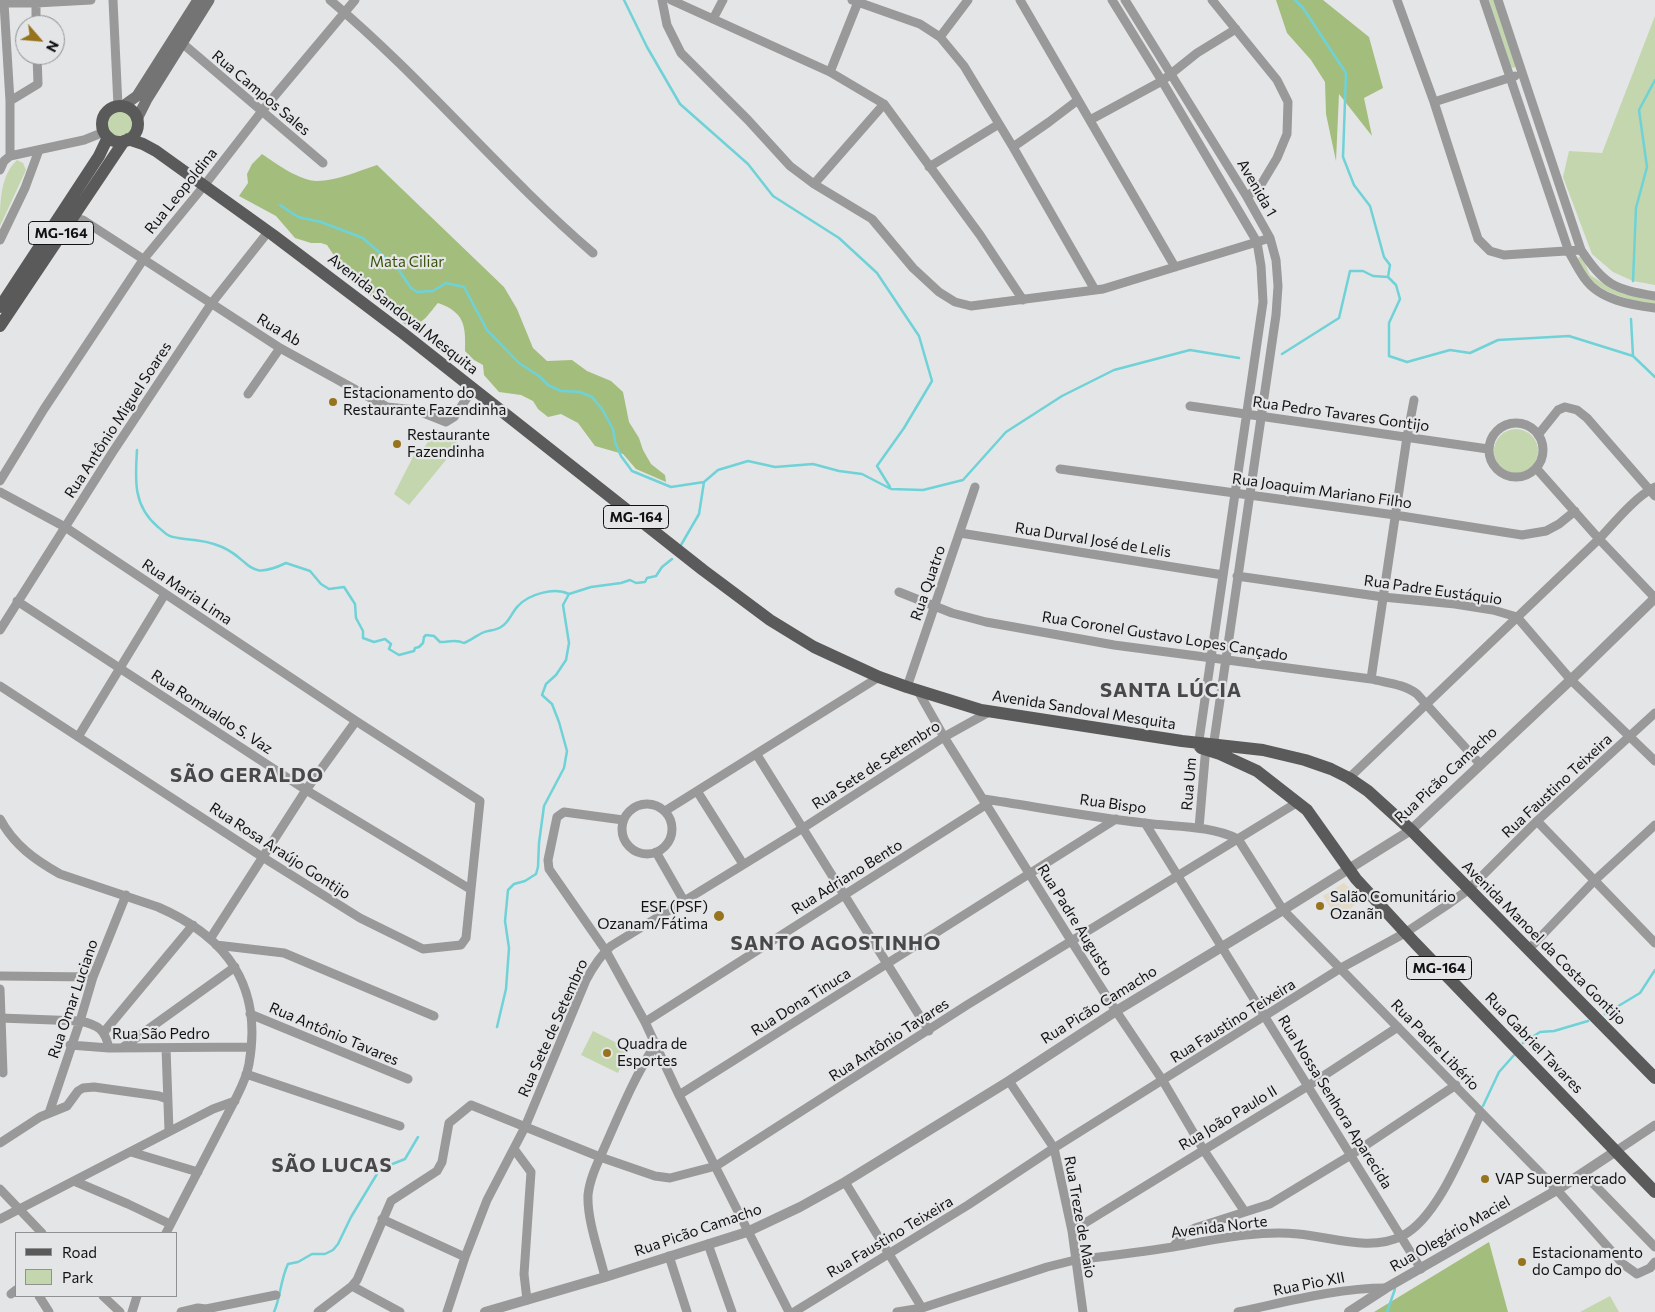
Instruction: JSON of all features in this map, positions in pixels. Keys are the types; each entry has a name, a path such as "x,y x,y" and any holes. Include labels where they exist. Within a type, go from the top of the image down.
{"main road":[{"path":"120,106 138,96 198,0"},
{"path":"137,122 147,99 209,0"},
{"name":"MG-164","path":"0,307 99,156 106,134 102,121 104,115 113,107 120,106 131,110 137,122 133,135 126,140 72,217 0,326"},
{"name":"Avenida Sandoval Mesquita","path":"137,122 156,151"},
{"name":"MG-164","path":"106,134 118,141 126,140"},
{"name":"Avenida Sandoval Mesquita","path":"126,140 143,144 156,151 203,187 268,232 404,334 703,570 770,620 814,647 879,677 989,712 1182,741 1208,747 1263,750 1305,760 1331,769 1349,778 1368,791 1411,830"},
{"name":"Rua Gabriel Tavares","path":"1208,747 1257,771 1307,810 1348,869 1405,933 1655,1192"},
{"path":"1257,771 1250,763 1251,758 1253,753 1263,750"},
{"name":"Avenida Manoel da Costa Gontijo","path":"1411,830 1655,1078"}],"street":[{"path":"10,156 10,101 2,4 91,0"},
{"path":"114,0 120,106"},
{"path":"330,0 385,49 544,209 593,253"},
{"name":"Rua Leopoldina","path":"0,481 44,409 143,260 262,111 355,0"},
{"path":"662,0 667,26 681,53 748,120 790,166 814,184 872,219 913,268 938,292 955,302 971,306 1095,290 1270,238"},
{"path":"671,0 830,72 884,104 980,236 1023,300"},
{"path":"713,19 723,0"},
{"path":"940,37 968,0"},
{"path":"1022,0 1175,267"},
{"name":"Avenida 1","path":"1112,0 1162,81 1256,242 1261,266 1263,302 1211,657 1208,747"},
{"name":"Avenida 1","path":"1126,0 1247,197 1270,238 1276,260 1278,286 1261,416 1225,659 1208,747"},
{"path":"1212,0 1276,80 1288,102 1288,134 1277,158 1262,183 1247,197"},
{"path":"1397,0 1434,102 1478,239 1490,251 1504,255 1580,250"},
{"path":"1484,0 1570,252 1586,280 1605,296 1636,306 1655,308"},
{"path":"1498,0 1580,250 1593,269 1610,284 1655,296"},
{"path":"830,72 855,1 920,24 940,37 964,66 1095,290"},
{"path":"36,2 36,15"},
{"path":"1090,120 1162,81 1171,72 1198,53 1236,29"},
{"name":"Rua Campos Sales","path":"182,43 323,163"},
{"path":"10,101 38,84 37,65"},
{"path":"1434,102 1523,74"},
{"path":"1013,147 1078,100"},
{"path":"814,184 884,104"},
{"path":"929,167 999,124"},
{"path":"0,170 4,161 10,156 106,134"},
{"path":"0,240 25,188 39,150"},
{"name":"Rua Ab","path":"72,217 83,220 280,348 387,407 416,410 446,422 454,417 473,389"},
{"name":"Rua Antônio Miguel Soares","path":"0,630 211,304 268,232"},
{"path":"248,394 280,348"},
{"path":"1371,679 1414,400"},
{"name":"Rua Pedro Tavares Gontijo","path":"1190,406 1488,449"},
{"path":"1349,778 1626,510 1653,491 1578,410 1565,407 1558,410 1538,435"},
{"path":"1506,425 1524,425 1538,435 1542,451 1541,460 1536,468 1521,477 1504,475 1497,470 1488,449 1493,436 1499,430 1506,425"},
{"name":"Rua Joaquim Mariano Filho","path":"1060,468 1395,515 1522,535 1546,531 1560,524 1575,511"},
{"path":"1536,468 1655,598"},
{"name":"Rua Quatro","path":"913,689 935,607 976,486"},
{"name":"Rua Maria Lima","path":"0,492 65,527 356,721 480,801 470,889"},
{"name":"Rua Durval José de Lelis","path":"960,533 1223,575"},
{"name":"Rua Padre Eustáquio","path":"1237,576 1383,597 1493,610 1517,617 1571,680 1655,761"},
{"name":"Rua Coronel Gustavo Lopes Cançado","path":"899,592 952,613 986,622 1114,645 1371,679 1410,689 1417,694 1480,764"},
{"path":"78,737 165,594"},
{"name":"Rua Picão Camacho","path":"485,1312 605,1277 747,1232 800,1207 845,1182 1116,1011 1411,830 1571,680 1655,598"},
{"name":"Rua Romualdo S. Vaz","path":"17,601 306,790 470,889"},
{"path":"664,811 879,677"},
{"name":"Rua Rosa Araújo Gontijo","path":"0,686 264,858 360,918 423,949 461,945 466,938 470,889"},
{"name":"Rua Padre Augusto","path":"913,689 1245,1212"},
{"name":"Rua Sete de Setembro","path":"447,1312 465,1257 487,1200 525,1127 594,964 611,946 803,828 944,737 989,712"},
{"name":"Rua Faustino Teixeira","path":"794,1312 968,1205 1054,1148 1266,1017 1341,968 1405,933 1468,890 1537,821 1655,714"},
{"path":"213,942 306,790 356,721"},
{"name":"Rua Um","path":"1199,828 1208,747"},
{"path":"756,755 929,1031"},
{"path":"697,791 743,864"},
{"name":"Rua Bispo","path":"986,802 1145,823 1199,828 1238,839"},
{"name":"Rua Adriano Bento","path":"645,1022 986,802"},
{"name":"Rua Antônio Tavares","path":"382,1219 390,1201 438,1171 442,1162 449,1123 471,1105 600,1157 664,1178 684,1175 716,1166 1176,876 1298,802"},
{"path":"642,804 654,805 664,811 672,826 668,842 663,848 648,854 632,850 626,844 622,828 623,820 628,813 634,807 642,804"},
{"path":"623,820 564,812 557,817 548,860 549,869 606,951 645,1022 747,1232 789,1312"},
{"path":"0,819 8,833 21,848 46,867 73,880 173,913 193,925 229,957 245,987 252,1035 246,1074 235,1101 166,1232"},
{"name":"Rua Dona Tinuca","path":"679,1095 1116,819"},
{"path":"1537,821 1655,943"},
{"name":"Rua Nossa Senhora Aparecida","path":"1145,823 1176,876 1266,1017 1421,1269"},
{"path":"1528,950 1594,881 1655,825"},
{"name":"Rua Padre Libério","path":"1238,839 1283,910 1557,1190 1623,1264 1637,1274 1650,1268 1655,1262"},
{"path":"656,852 684,900"},
{"name":"Rua Omar Luciano","path":"49,1113 93,977 126,896"},
{"path":"104,1032 193,925"},
{"path":"213,942 284,953 434,1016"},
{"path":"122,1048 236,967"},
{"path":"0,976 93,977"},
{"path":"0,989 3,1073"},
{"name":"Rua Antônio Tavares","path":"250,1014 408,1079"},
{"path":"1,1018 91,1023 104,1032 109,1048"},
{"name":"Rua João Paulo II","path":"1072,1231 1308,1086 1398,1027"},
{"path":"605,1277 592,1226 588,1195 600,1157 638,1074 655,1044"},
{"name":"Rua São Pedro","path":"70,1045 109,1048 251,1047"},
{"path":"166,1048 169,1131"},
{"path":"246,1074 400,1126"},
{"name":"Rua Treze de Maio","path":"1009,1080 1054,1148 1072,1231 1083,1312"},
{"path":"1173,1247 1184,1234 1194,1228 1270,1204 1351,1155 1456,1086"},
{"path":"0,1143 49,1113 67,1106 78,1091 88,1087 159,1096 167,1099"},
{"path":"0,1219 169,1131 213,1109 235,1101"},
{"name":"Avenida Norte","path":"897,1312 922,1308 1047,1267 1075,1260 1261,1233 1297,1234 1367,1244 1387,1241 1402,1236 1412,1230 1440,1198 1482,1113"},
{"path":"1616,1151 1655,1125"},
{"path":"514,1149 531,1172 524,1274 527,1300"},
{"name":"Rua Olegário Maciel","path":"1349,1312 1386,1288 1557,1190 1616,1151"},
{"path":"131,1152 198,1172"},
{"path":"1583,1173 1655,1247"},
{"path":"74,1181 136,1207 170,1224"},
{"path":"845,1182 922,1308"},
{"path":"0,1189 41,1232"},
{"path":"318,1312 352,1286 368,1257 382,1219 465,1257"},
{"path":"708,1244 732,1312"},
{"path":"669,1256 686,1312"},
{"path":"352,1286 400,1312"},
{"name":"Rua Pio XII","path":"1238,1312 1336,1292 1364,1288 1386,1288"},
{"path":"181,1312 198,1308 206,1310 276,1295"},
{"path":"40,1297 49,1312"},
{"path":"104,1297 120,1312"},
{"path":"132,1312 137,1297"}],"shaded area":[{"path":"1344,883 1360,899 1341,919 1334,913 1323,896"}],"green space":[{"path":"1276,0 1323,0 1369,37 1383,88 1364,98 1372,136 1339,94 1336,161 1326,114 1325,82 1311,60 1287,33"},
{"path":"1489,0 1494,0 1516,65 1514,68 1511,67"},
{"path":"1655,16 1655,285 1633,281 1613,272 1592,254 1563,177 1569,151 1602,153"},
{"path":"120,110 129,114 133,123 129,132 120,136 111,132 107,123 111,114"},
{"name":"Mata Ciliar","path":"262,154 296,175 317,181 340,178 377,165 504,287 517,309 533,348 547,361 572,360 587,371 611,381 623,392 629,422 651,464 665,475 666,482 636,469 623,454 595,446 578,423 561,414 548,417 538,409 533,401 521,395 499,392 484,375 483,365 474,360 465,351 464,327 458,315 453,311 438,303 421,322 407,326 367,293 339,263 327,245 295,238 276,216 239,196 248,183 247,174 252,164"},
{"path":"17,160 23,163 26,170 0,226 4,182 11,166"},
{"path":"1582,257 1590,275 1609,287 1655,299 1655,304 1628,299 1601,288 1586,274 1577,259"},
{"path":"437,429 459,444 409,505 394,494 415,453 421,452"},
{"path":"1512,429 1520,429 1532,435 1538,451 1532,467 1520,473 1512,473 1500,467 1494,455 1494,447 1500,435"},
{"path":"593,1031 629,1049 618,1073 581,1055"},
{"path":"1489,1242 1508,1312 1374,1312"},
{"path":"1610,1296 1619,1312 1580,1312"}],"waterway":[{"path":"624,0 647,47 680,104 748,164 773,196 839,238 877,273 919,336 932,381 904,428 877,466 890,487"},
{"path":"1295,0 1303,8 1346,73 1343,157 1354,185 1370,206 1384,257 1390,265 1388,277"},
{"path":"1633,281 1636,208 1647,167 1639,110 1655,80"},
{"path":"280,205 298,217 321,222 363,238 398,269 411,288 417,292 433,291 446,283 464,287 487,330 519,363 539,376 548,385 561,391 580,392 592,397 602,409 613,429 615,442 621,456 632,471 671,487 704,482"},
{"path":"1282,354 1339,318 1350,271 1363,271 1373,276 1388,277 1396,285 1400,299 1389,323 1389,356 1407,362 1450,350 1470,353 1498,340 1569,336 1633,356 1655,377"},
{"path":"1631,319 1633,356"},
{"path":"681,545 699,514 704,482 718,470 748,461 775,467 813,464 839,471 862,474 891,489 923,490 963,480 1006,432 1062,396 1114,370 1190,350 1239,358"},
{"path":"137,450 136,482 140,501 150,519 166,534 218,545 232,552 256,570 273,568 286,563 310,571 321,584 329,589 344,587 355,604 356,618 363,631 363,638 374,642 385,639 391,644 389,649 399,655 414,651 415,648 423,643 426,635 434,636 440,642 455,641 464,643 482,633 499,628 506,623 523,602 535,595 556,591 569,594 591,587 630,580 636,583 645,582 647,578 656,576 662,567 672,559"},
{"path":"497,1027 506,989 509,948 505,921 508,890 514,884 525,881 536,874 544,806 564,768 567,751 552,704 542,695 546,684 556,675 566,660 569,643 563,605 569,594"},
{"path":"1605,1014 1640,993 1655,970"},
{"path":"1523,1043 1540,1032 1554,1031 1588,1021"},
{"path":"1483,1106 1499,1072 1515,1054"},
{"path":"274,1312 288,1264 298,1262 312,1254 325,1254 333,1250 380,1169 405,1159 418,1137"},
{"path":"1387,1312 1395,1289"}],"place":[{"name":"Estacionamento do Restaurante Fazendinha","path":"333,402"},
{"name":"Restaurante Fazendinha","path":"397,444"},
{"name":"Salão Comunitário Ozanãn","path":"1320,906"},
{"name":"ESF (PSF) Ozanam/Fátima","path":"719,916"},
{"name":"Quadra de Esportes","path":"607,1053"},
{"name":"VAP Supermercado","path":"1485,1179"},
{"name":"Estacionamento do Campo do","path":"1522,1262"}],"district":[{"name":"SANTA LÚCIA","path":"1171,690"},
{"name":"SÃO GERALDO","path":"247,775"},
{"name":"SANTO AGOSTINHO","path":"836,943"},
{"name":"SÃO LUCAS","path":"332,1165"}]}
